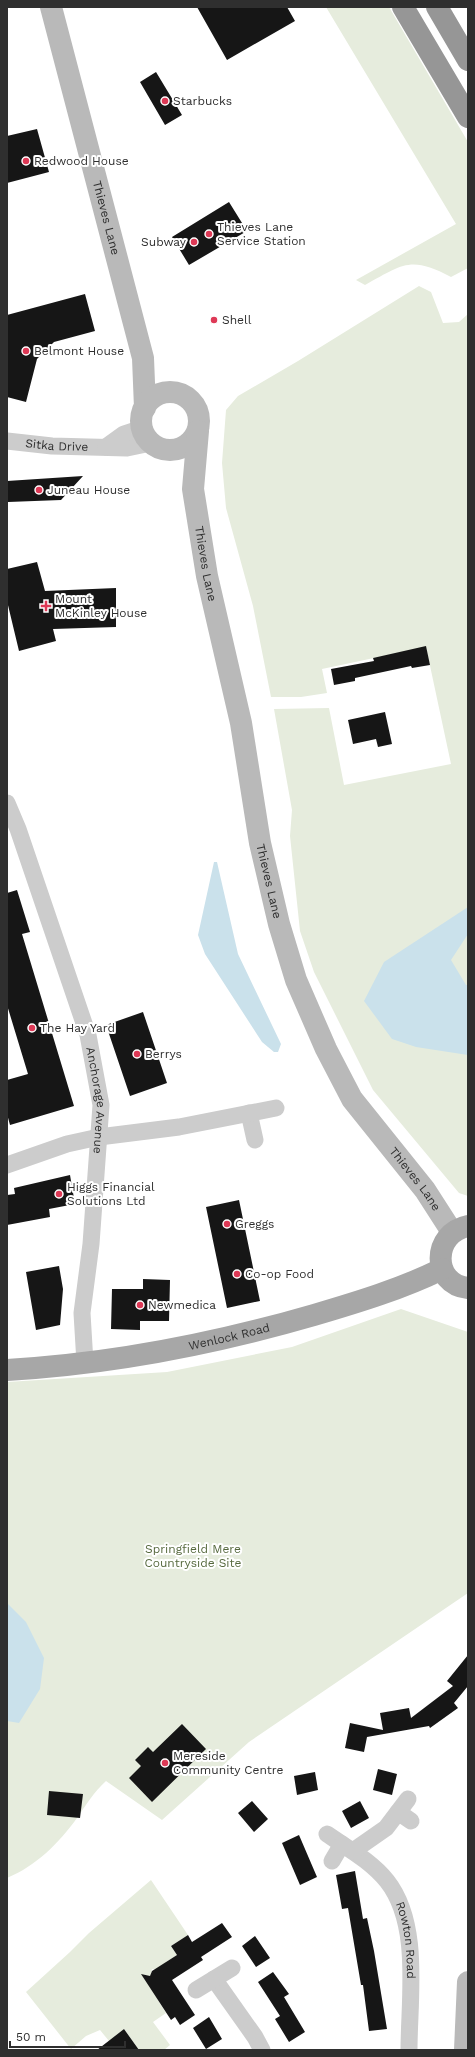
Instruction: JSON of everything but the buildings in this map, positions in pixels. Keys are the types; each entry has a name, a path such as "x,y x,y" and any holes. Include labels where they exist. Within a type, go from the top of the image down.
{"highway":[{"path":"403,7 468,117"},
{"path":"436,7 468,60"}],"main road":[{"name":"Thieves Lane","path":"51,7 143,358"},
{"path":"143,358 156,375 175,393 186,397 195,406 199,418 193,489"},
{"path":"143,358 146,426 164,450 182,448 192,441 198,431"},
{"path":"146,426 157,396 175,393"},
{"path":"171,450 193,489"},
{"name":"Thieves Lane","path":"193,489 207,576 241,723 260,843 279,924 296,980 326,1049 352,1099 425,1190 460,1229"},
{"path":"460,1229 445,1240 441,1249 440,1259 442,1269 448,1277 455,1284 468,1288"},
{"name":"Wenlock Road","path":"7,1370 57,1367 158,1352 257,1331 365,1300 422,1279 442,1269"},
{"path":"465,2050 468,1982"}],"street":[{"name":"Sitka Drive","path":"7,441 52,446 127,448 146,426"},
{"name":"Anchorage Avenue","path":"7,803 18,829 88,1035 101,1105 91,1244 82,1313 86,1363"},
{"path":"7,1165 67,1144 179,1127 276,1108"},
{"path":"249,1113 255,1140"},
{"path":"332,1861 347,1847 386,1828 406,1811"},
{"name":"Rowton Road","path":"326,1834 347,1847 372,1866 386,1880 399,1898 407,1925 410,1974 409,2050"},
{"path":"196,1990 232,1968"},
{"path":"214,1979 255,2036 262,2050"}],"green space":[{"path":"326,7 389,7 468,142 468,268 451,277 425,266 406,265 388,272 365,285 356,280 456,224"},
{"path":"419,286 431,292 443,323 459,322 468,314 468,1196 459,1193 373,1090 314,972 300,931 290,836 292,810 274,709 329,708 344,785 451,764 426,647 322,669 327,693 301,697 271,697 253,606 226,508 222,463 226,410 238,396 298,361"},
{"name":"Springfield Mere Countryside Site","path":"401,1309 468,1332 468,1593 249,1742 162,1820 106,1781 94,1794 55,1845 28,1867 7,1878 7,1382 167,1372 292,1347"},
{"path":"151,1880 188,1935 171,1946 177,1955 166,1962 170,1969 168,1972 152,1969 151,1975 152,1987 166,2013 153,2022 170,2045 164,2050 139,2050 124,2029 109,2041 100,2030 86,2036 71,2049 26,1992 89,1933"}],"water":[{"path":"214,862 217,862 238,954 281,1044 278,1052 274,1052 262,1042 205,954 198,935"},
{"path":"468,907 468,934 451,960 466,985 468,985 468,1055 416,1047 392,1039 364,1001 384,962"},
{"path":"7,1603 26,1622 44,1658 40,1689 19,1723 7,1721"}],"place":[{"name":"Starbucks","path":"165,101"},
{"name":"Redwood House","path":"26,161"},
{"name":"Thieves Lane Service Station","path":"209,234"},
{"name":"Subway","path":"194,242"},
{"name":"Shell","path":"214,320"},
{"name":"Belmont House","path":"26,351"},
{"name":"Juneau House","path":"39,490"},
{"name":"Mount McKinley House","path":"46,606"},
{"name":"The Hay Yard","path":"32,1028"},
{"name":"Berrys","path":"137,1054"},
{"name":"Higgs Financial Solutions Ltd","path":"59,1194"},
{"name":"Greggs","path":"227,1224"},
{"name":"Co-op Food","path":"237,1274"},
{"name":"Newmedica","path":"140,1305"},
{"name":"Mereside Community Centre","path":"165,1763"}]}
